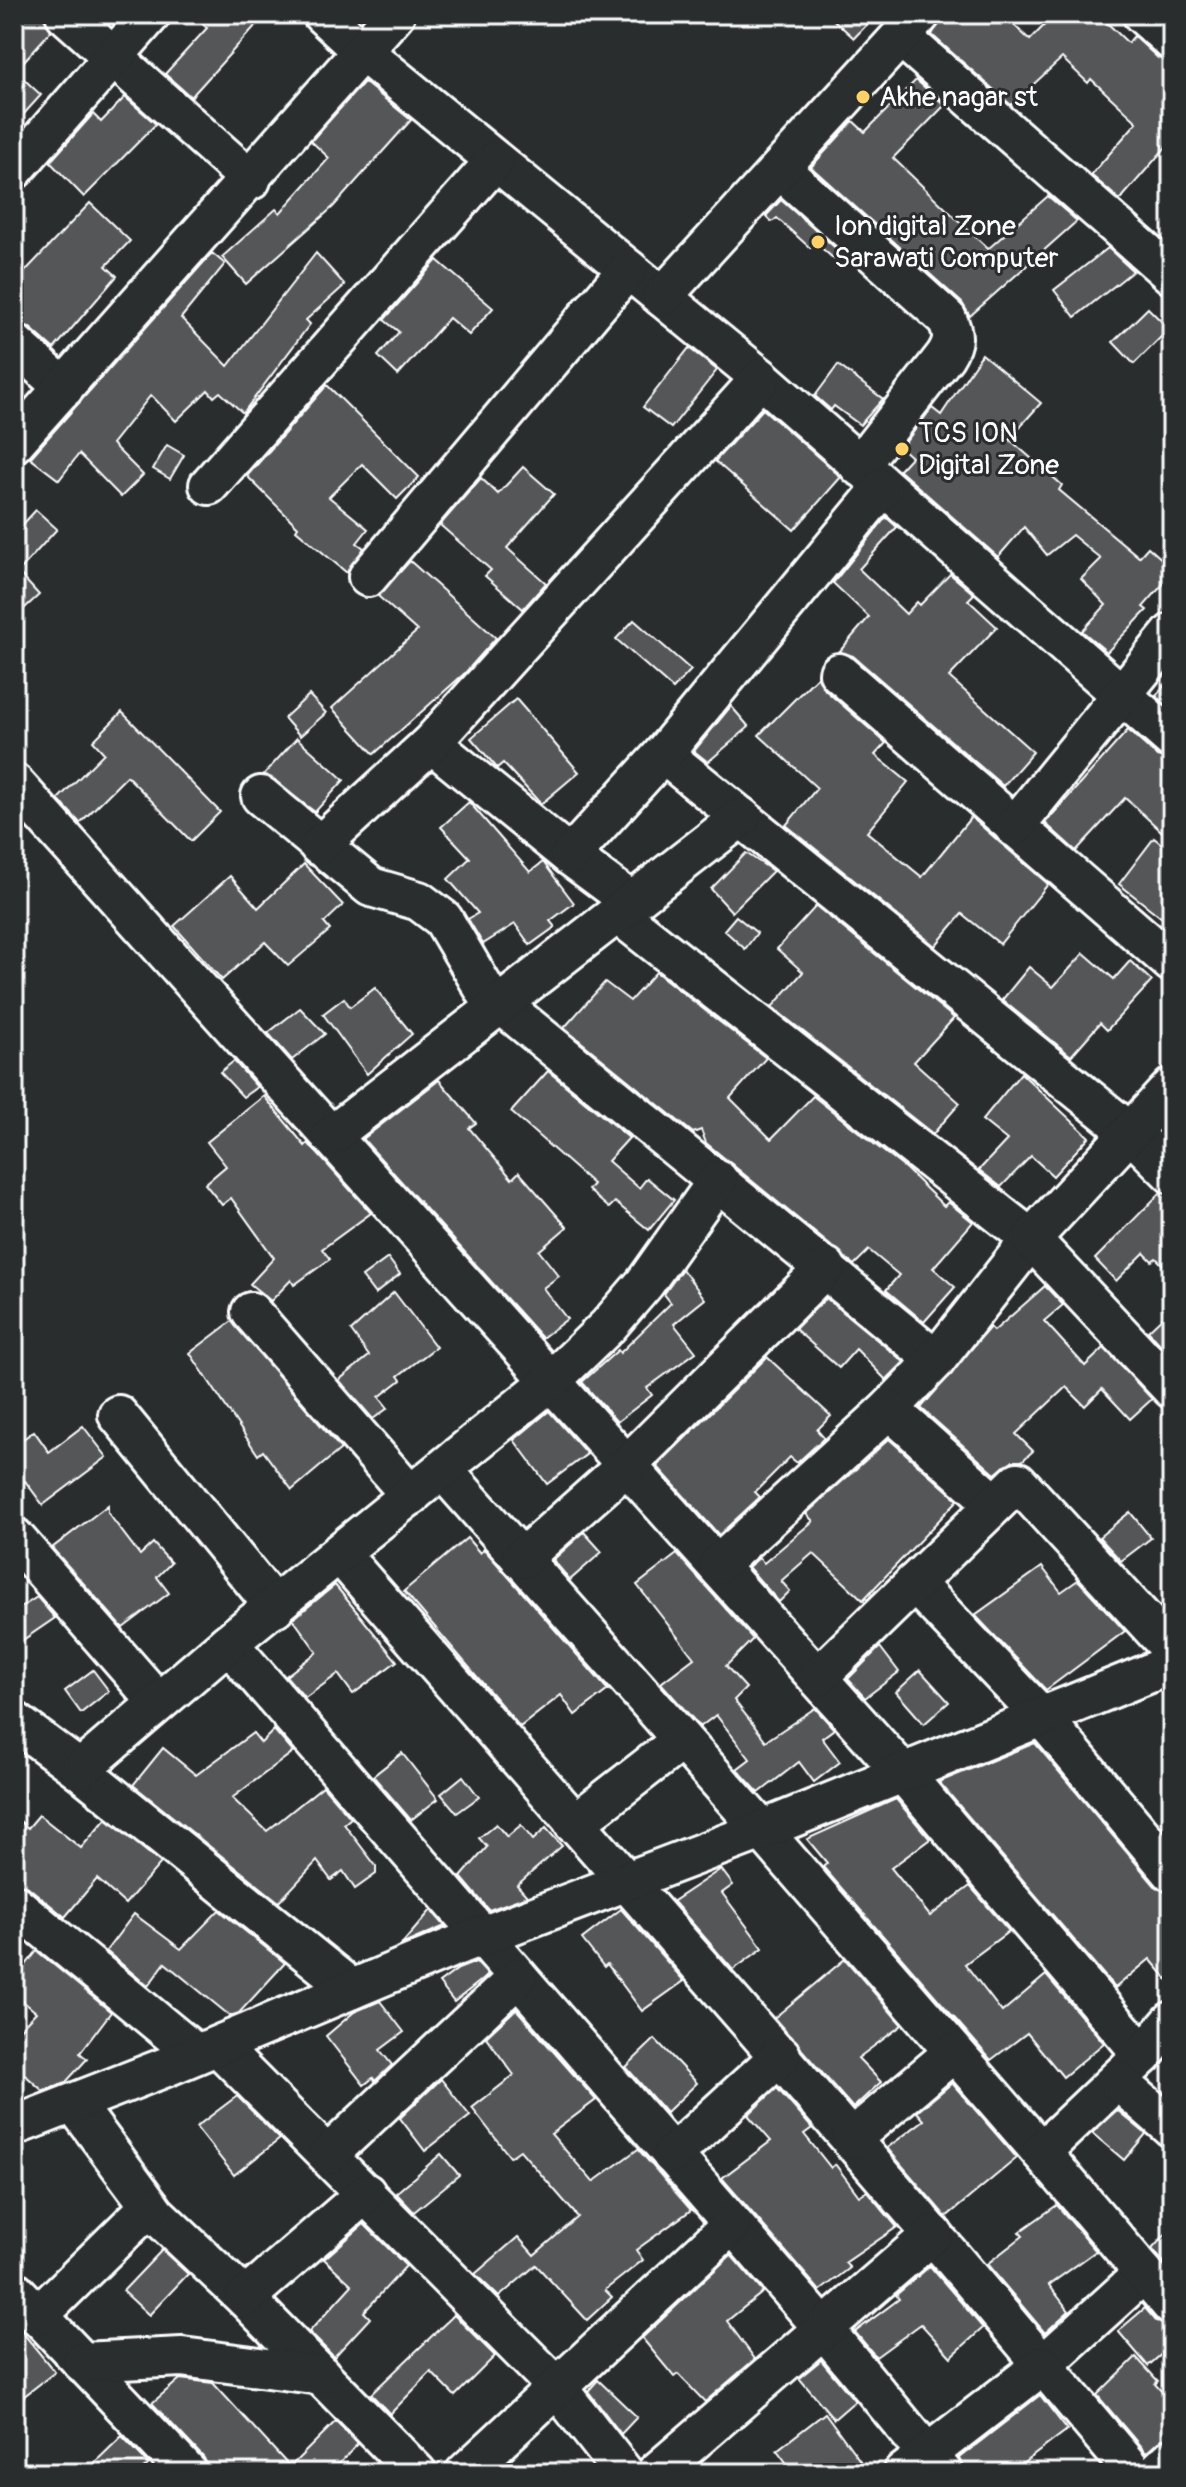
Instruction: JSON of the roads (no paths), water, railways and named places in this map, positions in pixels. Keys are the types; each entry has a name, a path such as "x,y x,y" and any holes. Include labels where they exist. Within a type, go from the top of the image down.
{"street":[{"path":"65,14 251,180"},
{"path":"16,164 151,14"},
{"path":"322,14 363,52 761,378 1172,739"},
{"path":"14,443 251,180 395,14"},
{"path":"1142,14 1172,41"},
{"path":"662,297 911,26 1172,275"},
{"path":"209,485 495,161"},
{"path":"570,856 663,754 871,477 953,343 953,331 947,319 780,169"},
{"path":"368,577 628,269"},
{"path":"14,343 64,388"},
{"path":"319,846 431,743 761,378"},
{"path":"1014,827 1172,633"},
{"path":"839,673 1172,963"},
{"path":"431,743 570,856 625,908 1031,1239 1172,1389"},
{"path":"663,754 1131,1133 1172,1174"},
{"path":"14,783 903,1773 1130,2068 1172,2128"},
{"path":"261,796 371,887 419,901 443,919 470,970 500,1005 826,1267 936,1360"},
{"path":"331,1136 741,817"},
{"path":"718,1565 889,1409 936,1360 1031,1239 1172,1087"},
{"path":"80,1770 228,1643 551,1381 608,1326 645,1283 718,1180"},
{"path":"521,1559 627,1465 826,1267"},
{"path":"251,1312 411,1496"},
{"path":"889,1409 995,1504"},
{"path":"118,1415 275,1607"},
{"path":"443,1470 762,1830 1172,2306"},
{"path":"818,1677 1018,1482 1172,1650"},
{"path":"14,1537 158,1702"},
{"path":"340,1554 622,1881 781,2055 1134,2473"},
{"path":"914,1583 1042,1717 1172,1872"},
{"path":"228,1643 824,2329 925,2467 1144,2273"},
{"path":"36,2109 207,2050 482,1936 762,1830 1172,1664"},
{"path":"14,1721 80,1770 352,1989"},
{"path":"574,1824 682,1740"},
{"path":"14,1904 207,2050 328,2155 556,2386 624,2473"},
{"path":"328,2155 518,1977"},
{"path":"1041,2152 1130,2068 1172,2021"},
{"path":"851,2139 954,2052"},
{"path":"672,2155 781,2055"},
{"path":"36,2109 150,2206 417,2473"},
{"path":"245,2298 366,2193"},
{"path":"150,2206 26,2303 188,2473"},
{"path":"465,2473 731,2225"},
{"path":"656,2473 933,2234"},
{"path":"82,2362 182,2357 321,2375"},
{"path":"1156,2473 1172,2458"}],"place":[{"name":"Akhe nagar st","path":"863,97"},
{"name":"Ion digital Zone Sarawati Computer","path":"818,242"},
{"name":"TCS ION Digital Zone","path":"902,449"}]}
